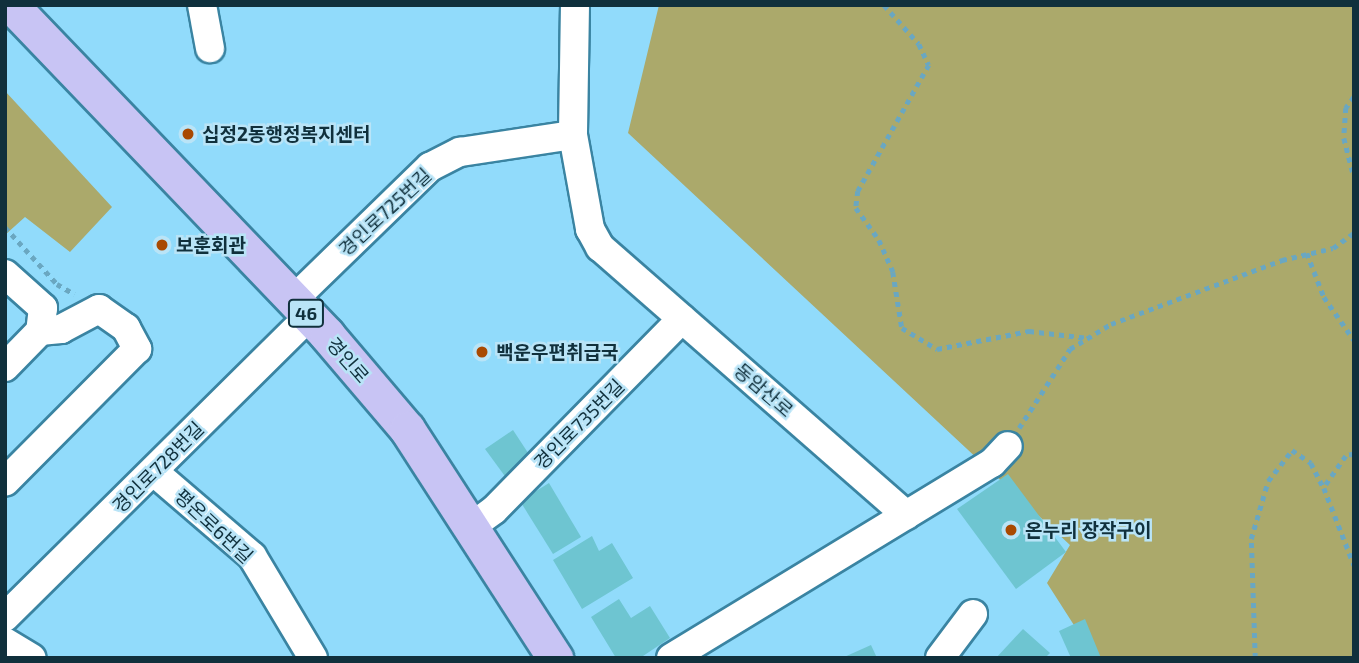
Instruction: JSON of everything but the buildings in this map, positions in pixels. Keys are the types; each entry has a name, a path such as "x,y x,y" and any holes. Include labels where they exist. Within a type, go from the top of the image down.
{"main road":[{"name":"경인로","path":"11,5 301,308 407,429 555,658"}],"lane":[{"path":"202,5 209,48"},
{"name":"동암산로","path":"575,5 573,135 590,229 600,247 906,515"},
{"name":"경인로725번길","path":"301,308 430,167 460,152 573,135"},
{"path":"5,274 43,308 40,331 5,367"},
{"name":"경인로728번길","path":"5,617 154,471 301,308"},
{"path":"5,482 137,349 126,328 99,309 61,329 40,331"},
{"name":"경인로735번길","path":"472,526 494,510 682,319"},
{"path":"671,658 992,463 1007,446"},
{"name":"평온로6번길","path":"154,471 251,556 313,658"},
{"path":"940,658 973,614"},
{"path":"5,642 32,658"}],"path":[{"path":"884,5 919,44 929,65 858,191 856,208 879,240 893,272 902,328 937,349 1029,331 1089,338"},
{"path":"1354,97 1346,108 1344,138 1354,177"},
{"path":"5,227 57,284 99,309"},
{"path":"1007,446 1070,349 1111,324 1307,253 1333,248 1354,233"},
{"path":"1307,253 1324,297 1354,340"},
{"path":"1255,658 1251,539 1269,481 1292,450 1311,463 1324,488 1354,565"},
{"path":"1324,488 1346,456 1354,454"}],"shaded area":[{"path":"659,5 1354,5 1354,658 1095,658 1047,583 1070,545 628,133"},
{"path":"5,91 112,207 70,252 25,217 5,235"}],"place":[{"name":"십정2동행정복지센터","path":"188,134"},
{"name":"보훈회관","path":"162,245"},
{"name":"백운우편취급국","path":"482,352"},
{"name":"온누리 장작구이","path":"1011,530"}]}
